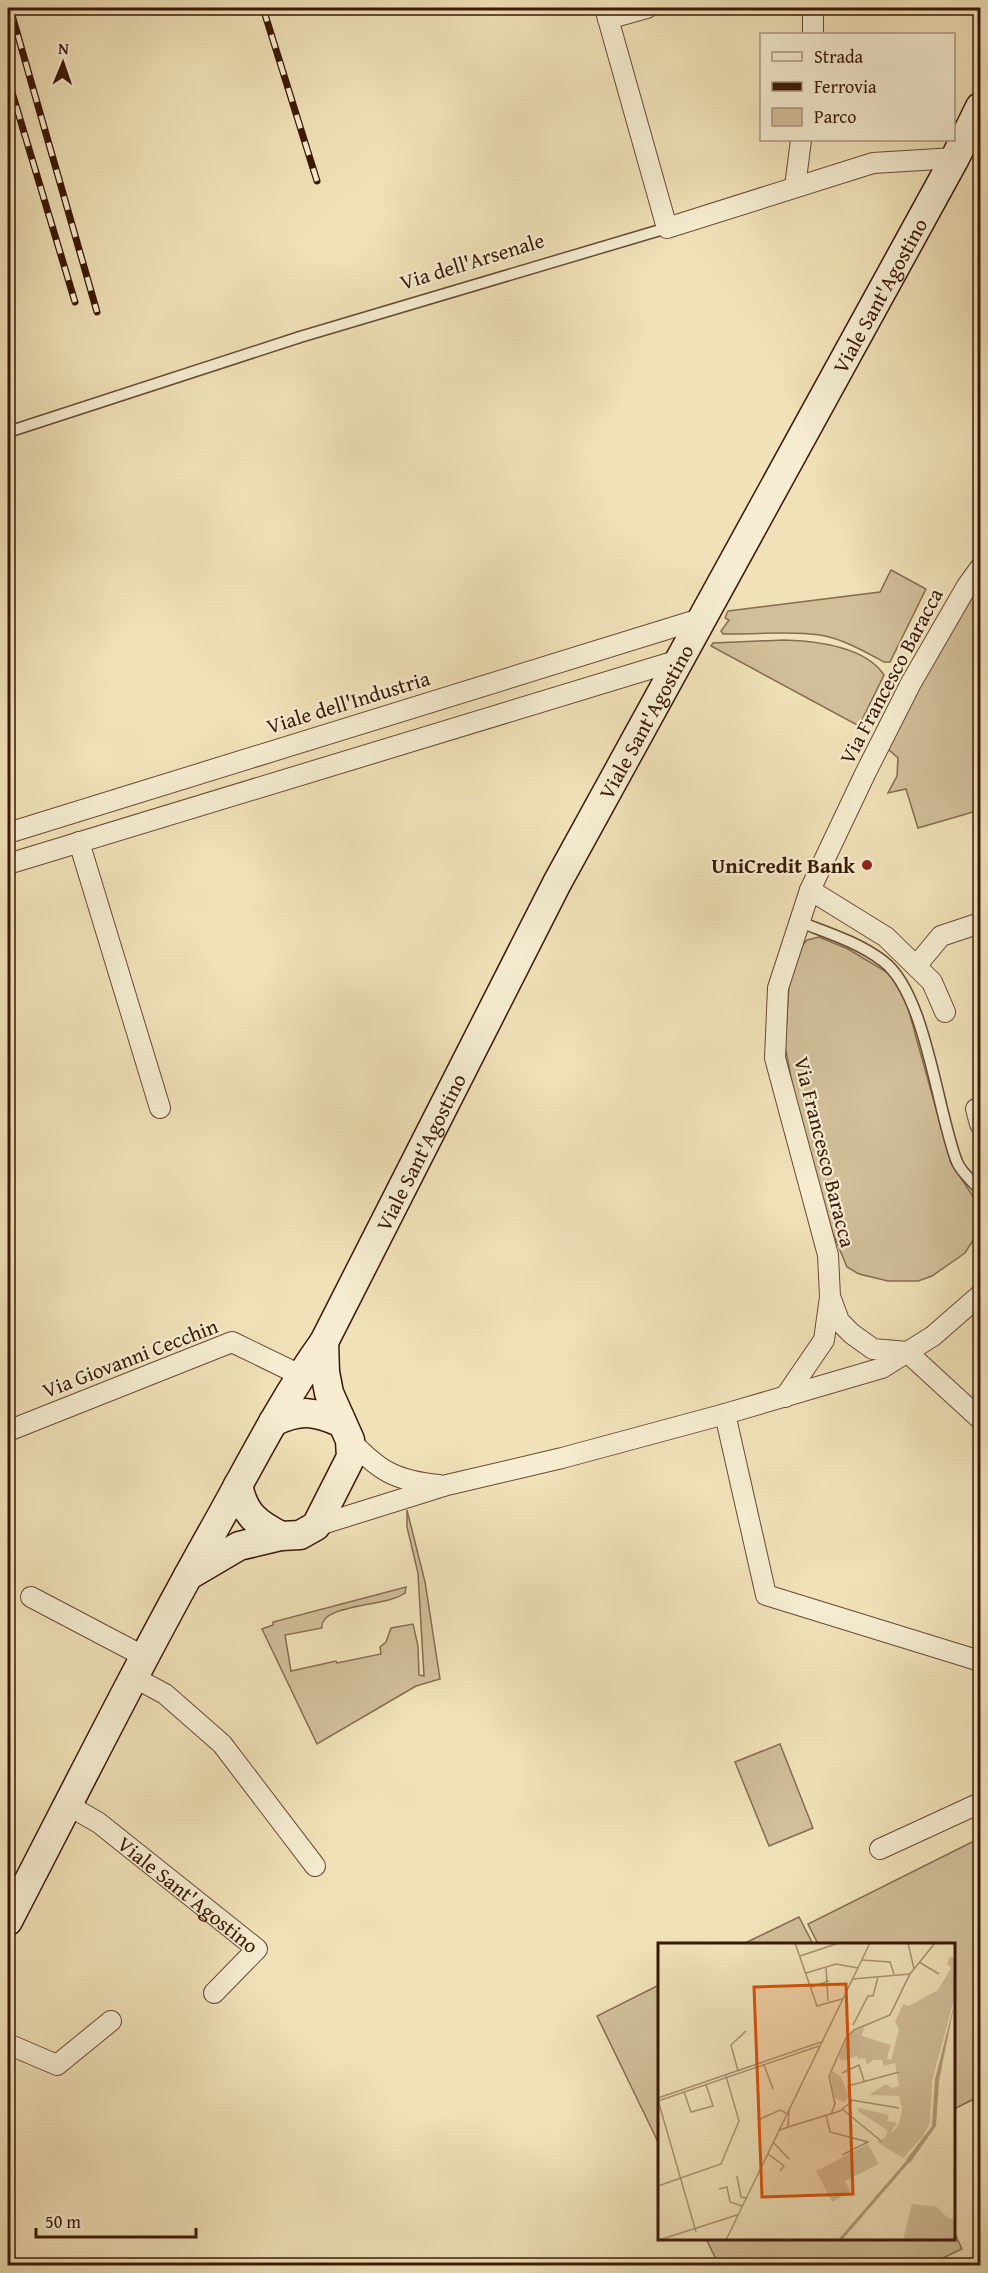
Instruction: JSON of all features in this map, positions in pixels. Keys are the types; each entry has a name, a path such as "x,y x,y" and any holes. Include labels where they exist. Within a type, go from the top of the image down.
{"main road":[{"name":"Viale Sant'Agostino","path":"8,1921 188,1576 300,1375 324,1342 557,883 981,107"},
{"name":"Viale Sant'Agostino","path":"324,1342 325,1372 329,1392 346,1432"},
{"path":"188,1576 239,1546 300,1534 316,1526 351,1458 346,1432 324,1416 304,1411 289,1414 273,1422"},
{"path":"238,1485 242,1500 254,1519 281,1536"}],"street":[{"path":"647,8 606,13 667,228"},
{"path":"813,8 813,33"},
{"path":"795,187 801,141"},
{"name":"Via dell'Arsenale","path":"667,228 873,163 955,158"},
{"name":"Via Francesco Baracca","path":"786,1397 824,1340 830,1297 828,1255 775,1058 778,988 810,890 911,683 967,586 981,568"},
{"name":"Viale dell'Industria","path":"8,833 703,618"},
{"path":"8,864 679,660"},
{"path":"79,842 160,1108"},
{"path":"810,890 886,937 932,982 945,1012"},
{"path":"916,966 941,936 981,923"},
{"path":"316,1526 447,1485 562,1458 786,1397 882,1368 933,1336 981,1295"},
{"path":"830,1297 839,1321 866,1344 873,1349 907,1352 981,1419"},
{"name":"Via Giovanni Cecchin","path":"8,1431 232,1342 300,1375"},
{"path":"725,1414 765,1595 981,1661"},
{"path":"346,1432 370,1461 391,1474 415,1483 447,1485"},
{"path":"31,1597 140,1667 165,1694 222,1744 315,1866"},
{"path":"880,1849 981,1803"},
{"name":"Viale Sant'Agostino","path":"68,1805 99,1822 257,1949 214,1993"},
{"path":"8,2044 57,2065 111,2021"}],"lane":[{"name":"Via dell'Arsenale","path":"8,432 300,337 667,228"},
{"path":"800,922 857,946 884,961 903,982 918,1020 958,1164 981,1190"}],"green space":[{"path":"891,570 926,589 890,662 884,662 845,642 820,635 723,634 721,631 729,620 725,618 728,611 880,592"},
{"path":"980,571 980,810 918,828 906,789 888,793 897,776 898,758 887,748"},
{"path":"784,640 838,647 865,657 876,665 884,675 859,726 711,646 713,643"},
{"path":"819,937 848,949 890,974 906,1001 951,1163 980,1207 980,1229 965,1253 932,1276 918,1281 888,1281 859,1274 847,1267 832,1231 794,1093 785,1046 789,985 798,950 807,940"},
{"path":"407,1510 425,1582 440,1679 416,1686 317,1744 262,1629 273,1625 273,1622 406,1587 405,1593 396,1598 331,1614 324,1620 322,1628 285,1635 291,1671 381,1654 380,1647 386,1642 391,1628 413,1624 418,1646 419,1675 424,1676 418,1573 407,1527"},
{"path":"780,1744 813,1828 769,1846 735,1762"},
{"path":"980,1838 980,2096 955,2108 955,1943 818,1943 808,1924"},
{"path":"799,1917 812,1943 745,1943"},
{"path":"658,1986 658,2142 597,2016"},
{"path":"955,2234 962,2249 928,2265 719,2265 706,2240 955,2240"}],"railway":[{"path":"10,8 97,312"},
{"path":"263,8 317,181"},
{"path":"8,79 75,302"}],"place":[{"name":"UniCredit Bank","path":"867,865"}]}
